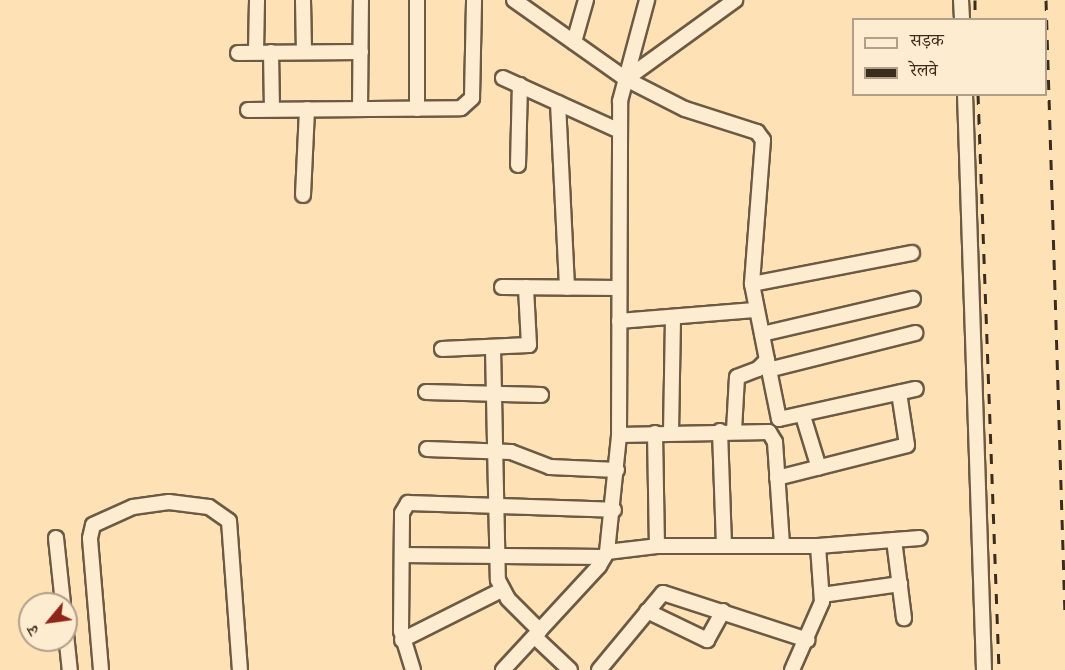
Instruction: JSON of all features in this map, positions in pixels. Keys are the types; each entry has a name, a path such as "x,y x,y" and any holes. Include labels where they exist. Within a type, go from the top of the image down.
{"street":[{"path":"256,52 257,0"},
{"path":"303,0 304,52"},
{"path":"360,110 362,0"},
{"path":"417,0 417,109"},
{"path":"248,110 455,110 472,98 474,0"},
{"path":"574,42 586,0"},
{"path":"503,670 605,555 614,510 619,435 620,101 647,0"},
{"path":"626,79 735,0"},
{"path":"961,0 962,18"},
{"path":"523,3 626,79 685,109 757,132 763,140 752,284 755,310 779,418 803,416 916,388"},
{"path":"271,52 272,109"},
{"path":"238,53 361,52"},
{"path":"503,78 620,132"},
{"path":"518,165 520,85"},
{"path":"965,96 984,670"},
{"path":"558,103 567,288"},
{"path":"303,195 307,109"},
{"path":"752,284 912,253"},
{"path":"502,287 619,288"},
{"path":"442,349 529,345 526,287"},
{"path":"762,334 913,299"},
{"path":"619,321 755,310"},
{"path":"671,433 673,317"},
{"path":"724,543 727,430 737,377 767,365 915,333"},
{"path":"493,348 495,557 502,590 537,634 570,670"},
{"path":"426,392 541,396"},
{"path":"777,478 907,445 899,393"},
{"path":"803,416 819,468"},
{"path":"619,435 727,430 769,432 775,442 782,545"},
{"path":"656,433 657,546"},
{"path":"428,448 494,450 519,454 550,467 616,470"},
{"path":"101,670 90,538 93,525 133,507 169,502 209,507 229,521 240,670"},
{"path":"413,670 402,640 402,513 408,503 614,510"},
{"path":"56,538 62,592"},
{"path":"402,555 495,557 605,555 657,546 724,543 818,546 920,538"},
{"path":"894,540 904,618"},
{"path":"792,670 818,619 822,595 818,546"},
{"path":"822,595 900,585"},
{"path":"402,640 502,590"},
{"path":"599,670 663,593 808,640"},
{"path":"647,611 707,640 723,611"},
{"path":"68,652 70,670"}],"railway":[{"path":"975,0 975,18"},
{"path":"1046,0 1047,18"},
{"path":"1047,32 1065,614"},
{"path":"978,96 999,670"}]}
